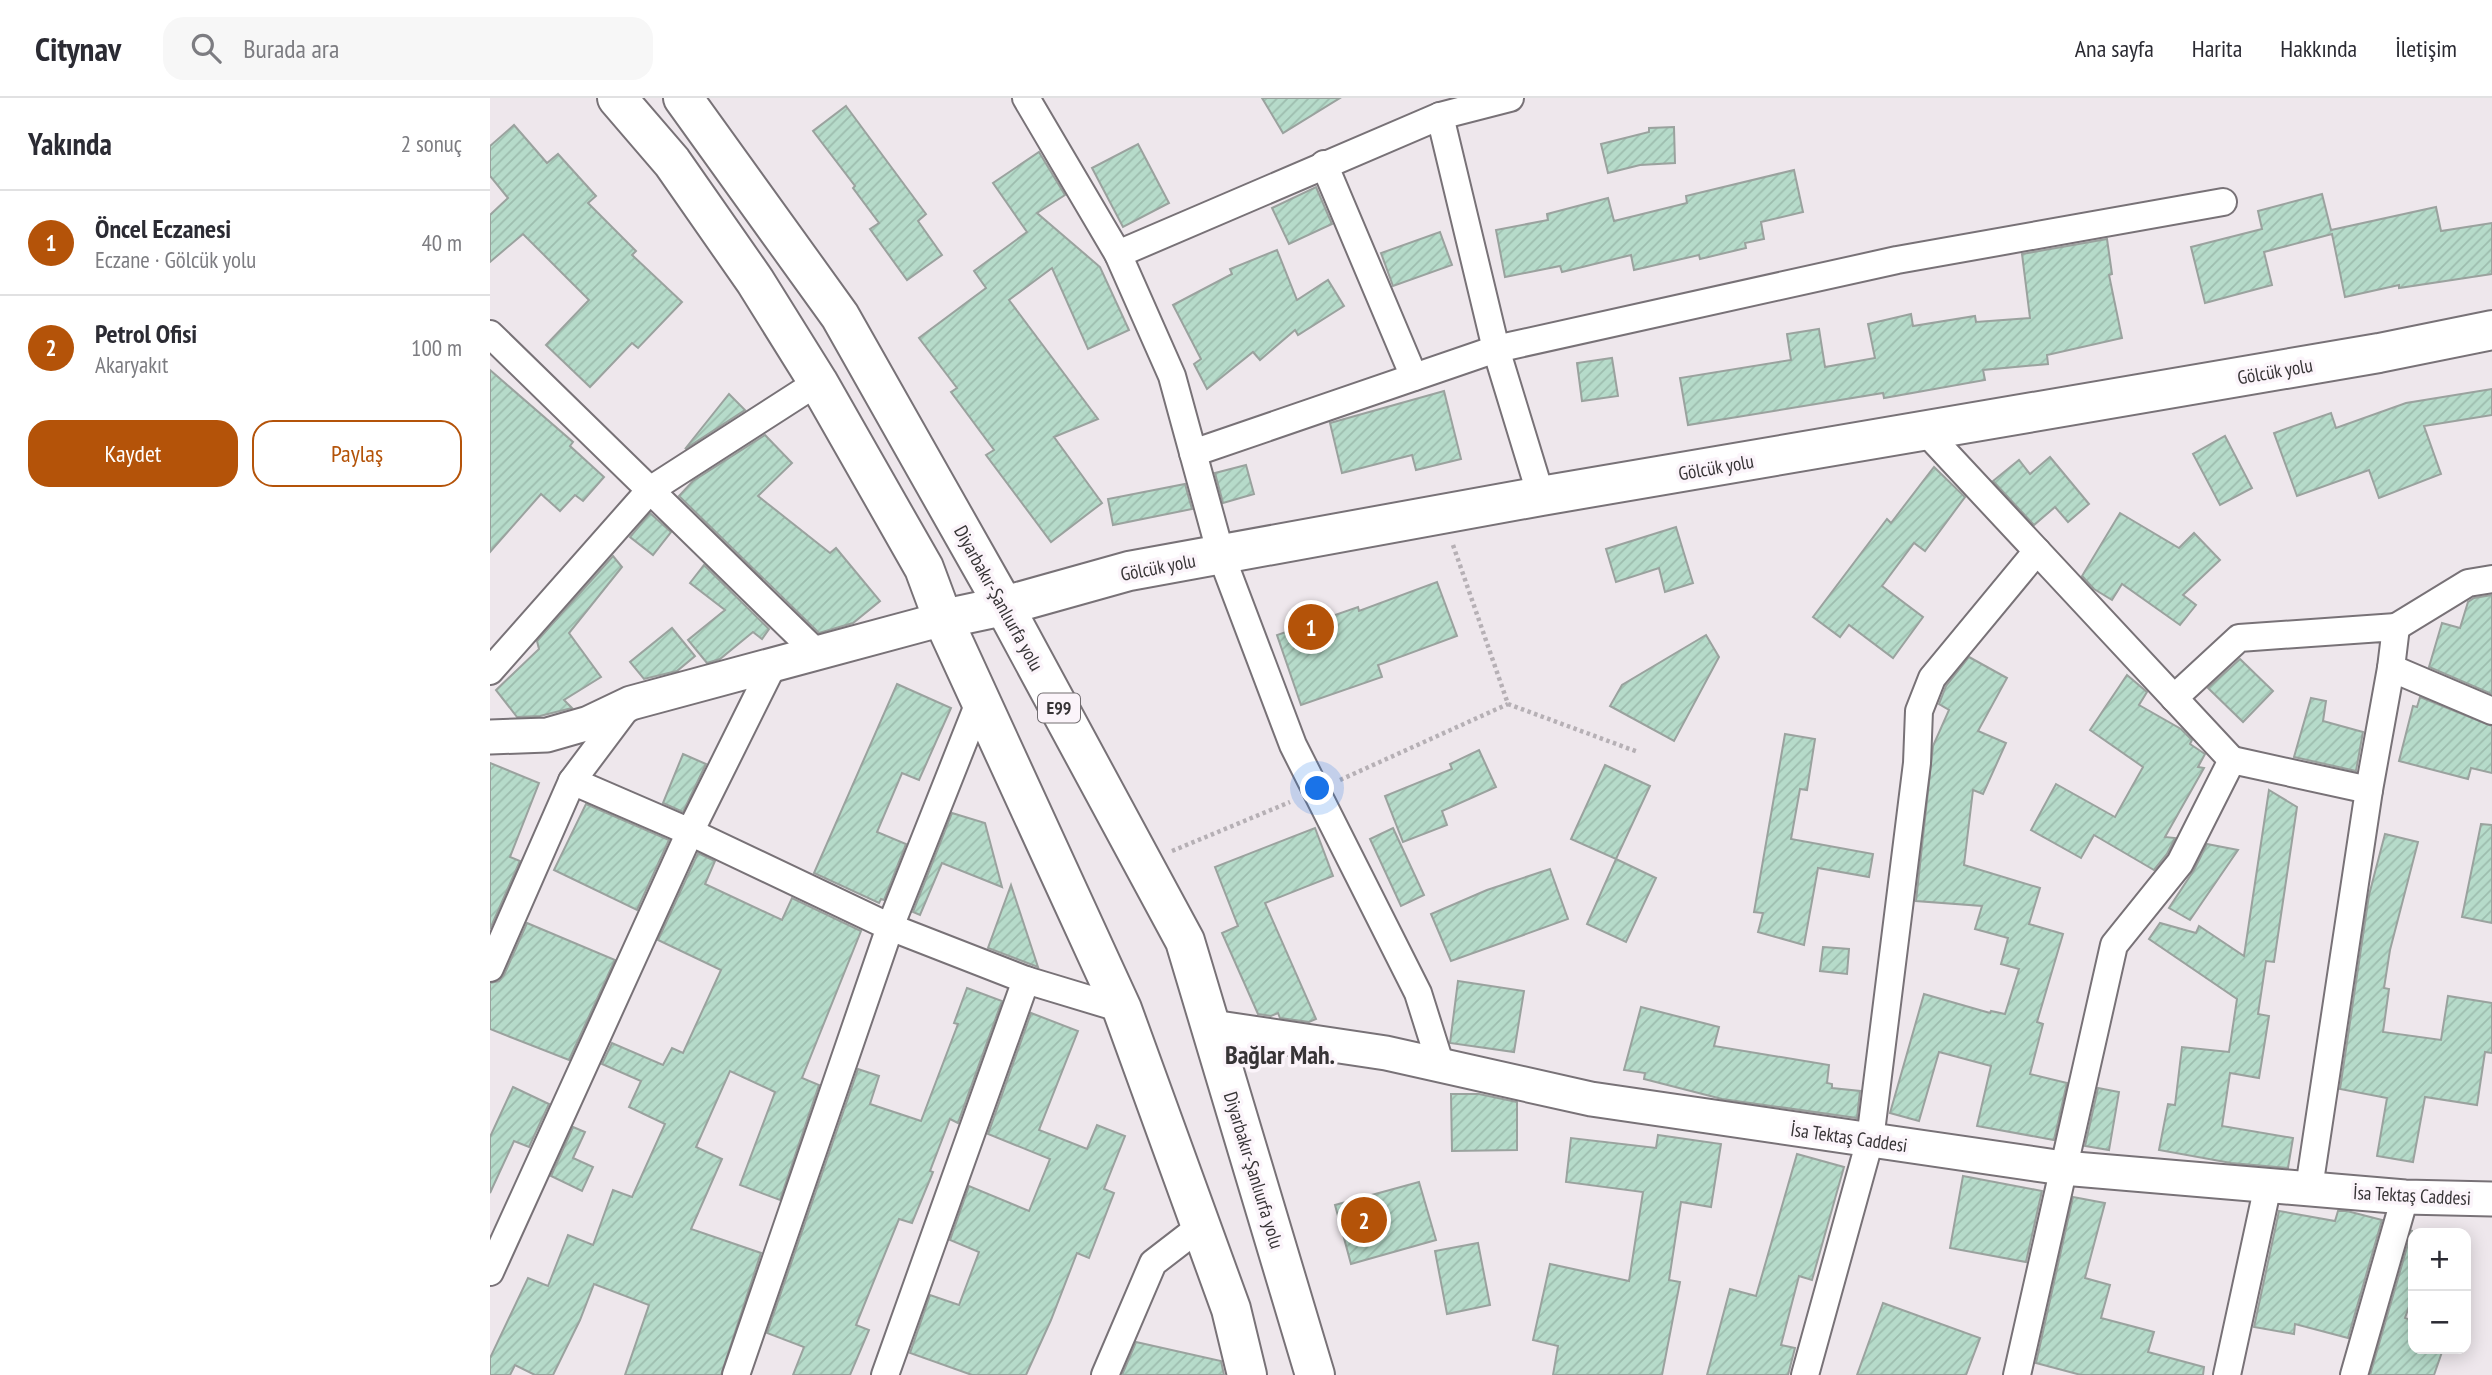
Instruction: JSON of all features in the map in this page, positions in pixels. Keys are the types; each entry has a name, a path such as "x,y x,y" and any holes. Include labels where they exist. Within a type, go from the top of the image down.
{"main road":[{"path":"617,98 671,162 755,281 817,382 924,568 943,619 1122,1009 1231,1309 1247,1375"},
{"name":"Diyarbakır-Şanlıurfa yolu","path":"683,98 840,316 1004,606 1185,941 1315,1375"},
{"name":"Gölcük yolu","path":"943,619 1004,606 1129,571 1541,496 2379,353 2492,330"}],"street":[{"path":"1026,98 1118,254 1172,376 1221,555 1293,745 1418,993 1441,1066"},
{"path":"1118,254 1440,116 1510,98"},
{"path":"1440,116 1496,349 1541,496"},
{"path":"1324,164 1414,377"},
{"path":"1193,453 1496,349 1897,260 2223,202"},
{"path":"490,334 817,653"},
{"path":"490,671 650,490 817,382"},
{"path":"1926,432 2232,760 2369,790"},
{"path":"1805,1375 1870,1140 1917,763 1919,711 1932,678 2038,551"},
{"path":"2175,698 2239,638 2396,627 2469,583 2492,579"},
{"path":"490,737 547,734 589,723 631,703 943,619"},
{"path":"2309,1188 2396,627"},
{"path":"490,1272 690,832 773,665"},
{"path":"2391,668 2492,711"},
{"path":"736,1375 890,927 980,700"},
{"path":"490,968 572,781 631,703"},
{"path":"2017,1375 2114,945 2180,863 2232,760"},
{"path":"572,781 690,832 890,927 1026,981 1122,1009"},
{"path":"885,1375 1026,981"},
{"name":"İsa Tektaş Caddesi","path":"1212,1027 1386,1053 1591,1099 2063,1168 2404,1197 2492,1199"},
{"path":"2227,1375 2268,1185"},
{"path":"2354,1375 2404,1197"},
{"path":"1105,1375 1153,1263 1201,1226"}],"path":[{"path":"1442,515 1508,704 1638,752"}],"building":[{"path":"1262,98 1340,98 1283,133"},
{"path":"846,106 926,214 918,221 942,255 907,280 870,229 879,223 813,131"},
{"path":"514,125 547,163 558,154 596,196 588,203 636,251 632,255 682,302 638,348 632,343 590,387 546,345 589,300 523,234 490,262 490,215 508,198 490,176 490,146"},
{"path":"1674,127 1675,163 1640,165 1608,173 1601,144 1649,132 1649,128"},
{"path":"1138,144 1169,203 1123,227 1092,168"},
{"path":"1039,152 1065,195 1037,213 1100,267 1129,330 1088,349 1052,268 1009,300 1098,419 1054,437 1102,503 1051,542 986,455 994,450 951,392 957,388 919,338 986,288 974,271 1027,232 993,183"},
{"path":"1794,170 1803,212 1761,222 1764,239 1745,243 1746,248 1700,259 1699,255 1634,270 1631,255 1562,272 1560,266 1505,277 1496,230 1548,220 1547,214 1608,198 1614,221 1687,203 1686,196"},
{"path":"1316,187 1332,224 1289,244 1272,208"},
{"path":"2322,194 2331,230 2436,207 2441,231 2492,223 2492,274 2399,288 2399,285 2345,297 2332,234 2264,252 2272,285 2205,303 2191,247 2262,229 2258,211"},
{"path":"1440,232 1452,265 1393,286 1381,253"},
{"path":"2107,239 2112,274 2109,275 2122,338 2047,355 2048,364 1983,370 1985,380 1884,398 1883,393 1688,425 1680,378 1791,360 1787,334 1819,329 1825,367 1875,358 1868,324 1911,314 1913,326 1975,316 1976,322 2030,318 2022,254"},
{"path":"1277,250 1297,300 1328,280 1344,306 1298,335 1295,330 1260,360 1253,352 1207,389 1194,364 1201,359 1173,305 1232,274 1230,269"},
{"path":"1612,358 1618,396 1582,401 1577,363"},
{"path":"490,370 573,442 570,446 604,477 583,501 575,495 560,511 541,494 490,552"},
{"path":"2492,389 2492,415 2424,426 2441,474 2379,498 2369,470 2297,496 2274,433 2331,413 2336,428 2406,403"},
{"path":"1444,391 1461,459 1416,470 1412,455 1342,473 1330,423"},
{"path":"729,394 745,410 685,449"},
{"path":"765,435 792,463 758,496 830,553 836,548 880,601 853,623 819,633 679,496 693,481"},
{"path":"2225,436 2252,488 2220,505 2193,454"},
{"path":"2050,457 2089,504 2068,522 2055,507 2034,525 1993,481 2019,460 2030,474"},
{"path":"1246,465 1254,494 1223,503 1215,473"},
{"path":"1934,467 1965,497 1925,551 1914,543 1882,586 1923,617 1893,658 1849,625 1840,637 1813,617 1887,519 1891,523"},
{"path":"1185,484 1192,509 1113,525 1108,499"},
{"path":"650,513 671,532 653,555 630,537"},
{"path":"2120,513 2179,548 2194,533 2220,560 2183,595 2196,605 2180,625 2122,584 2112,600 2094,589 2082,576"},
{"path":"1676,527 1693,583 1665,592 1659,568 1616,582 1606,549"},
{"path":"613,556 622,567 569,633 601,677 564,700 572,708 540,716 517,717 496,690 539,649 537,641"},
{"path":"704,565 769,629 762,639 753,632 720,659 707,663 688,640 725,610 690,583"},
{"path":"1437,582 1457,636 1378,665 1382,677 1301,705 1277,635 1358,607 1359,611"},
{"path":"2492,595 2492,694 2429,667 2442,623 2460,628 2468,602 2474,598"},
{"path":"672,628 695,656 677,671 644,679 630,662"},
{"path":"1706,635 1719,657 1674,741 1610,706 1622,685"},
{"path":"1969,657 2007,678 1978,731 2006,743 1983,794 1973,790 1964,865 2040,888 2029,924 2063,934 2037,1022 2043,1024 2030,1074 2067,1083 2054,1140 1977,1126 1991,1066 1939,1052 1919,1121 1890,1113 1924,994 1990,1013 2005,1014 2019,969 2001,964 2008,938 1975,929 1982,906 1916,901 1933,746 1949,710 1939,704 1946,686"},
{"path":"2240,659 2273,691 2243,722 2208,688"},
{"path":"2127,675 2147,692 2139,705 2181,729 2192,740 2190,744 2205,754 2198,767 2204,768 2165,837 2175,838 2154,870 2094,835 2081,858 2031,830 2056,784 2115,817 2143,767 2090,730"},
{"path":"897,684 951,708 919,780 902,773 877,832 906,844 884,900 881,899 879,903 814,873"},
{"path":"2420,697 2492,726 2492,773 2471,768 2468,779 2399,761 2413,706 2417,707"},
{"path":"2311,698 2326,701 2323,721 2363,732 2356,771 2294,757"},
{"path":"1785,734 1815,739 1807,790 1800,789 1791,839 1873,854 1869,877 1818,868 1804,945 1758,932 1763,913 1754,912"},
{"path":"1479,750 1496,787 1442,811 1447,825 1403,842 1385,796 1452,769 1450,764"},
{"path":"683,754 706,764 683,812 663,803"},
{"path":"490,763 539,783 510,857 520,861 490,929"},
{"path":"1605,765 1650,786 1616,859 1571,839"},
{"path":"2269,790 2297,807 2274,962 2266,961 2258,1014 2269,1016 2259,1078 2230,1073 2222,1126 2293,1138 2288,1168 2231,1163 2159,1150 2168,1104 2175,1105 2182,1047 2229,1052 2237,999 2149,939 2160,923 2196,933 2199,926 2244,956"},
{"path":"586,804 669,840 637,910 554,870"},
{"path":"952,813 985,823 1002,887 942,863 920,915 913,912"},
{"path":"2481,824 2492,825 2492,923 2462,917"},
{"path":"1315,828 1333,876 1265,903 1316,1019 1309,1022 1280,1018 1278,1013 1271,1016 1258,1014 1222,933 1238,926 1215,867"},
{"path":"1393,828 1424,895 1401,906 1370,839"},
{"path":"2385,834 2418,842 2390,950 2384,988 2389,989 2383,1032 2441,1040 2448,996 2492,1003 2492,1053 2485,1052 2477,1105 2425,1097 2413,1162 2377,1156 2387,1098 2340,1089 2369,895"},
{"path":"2207,844 2238,850 2190,920 2169,908"},
{"path":"698,853 715,861 705,884 782,920 792,898 861,931 802,1078 819,1085 780,1200 740,1185 775,1092 730,1071 696,1147 722,1159 691,1229 761,1253 721,1375 625,1375 649,1305 594,1284 553,1375 535,1375 515,1365 510,1375 490,1375 490,1358 528,1278 548,1286 568,1235 593,1245 613,1190 632,1197 665,1124 629,1107 641,1081 602,1064 612,1043 663,1065 672,1048 683,1053 721,970 658,940"},
{"path":"1616,859 1656,878 1626,942 1587,924"},
{"path":"1550,869 1568,919 1451,961 1431,914 1487,890"},
{"path":"1011,885 1038,967 988,948"},
{"path":"527,923 615,960 569,1060 490,1029 490,983 499,981 504,975"},
{"path":"1823,947 1849,949 1847,974 1820,971"},
{"path":"1458,981 1524,991 1514,1052 1450,1043"},
{"path":"967,988 1002,1001 958,1123 950,1119 930,1171 933,1172 912,1223 899,1219 856,1325 869,1330 850,1375 793,1375 804,1347 767,1333 858,1069 879,1076 870,1104 921,1121 958,1024 954,1023"},
{"path":"1641,1007 1719,1027 1714,1046 1829,1065 1827,1083 1832,1084 1832,1088 1860,1091 1857,1118 1722,1099 1644,1079 1645,1073 1624,1070"},
{"path":"1031,1013 1078,1031 1039,1130 1087,1149 1097,1125 1125,1136 1104,1189 1114,1193 1089,1258 1077,1253 1026,1375 972,1375 910,1353 930,1295 959,1305 979,1252 950,1240 969,1186 1029,1211 1050,1159 988,1134"},
{"path":"513,1087 549,1104 529,1147 514,1141 490,1193 490,1137"},
{"path":"2098,1088 2119,1092 2109,1150 2085,1146"},
{"path":"1451,1094 1479,1094 1517,1102 1517,1150 1452,1151"},
{"path":"573,1127 585,1132 573,1158 593,1167 582,1191 551,1176"},
{"path":"1658,1135 1721,1144 1711,1207 1681,1202 1669,1280 1680,1282 1662,1375 1553,1375 1558,1346 1533,1340 1550,1264 1629,1281 1643,1192 1566,1182 1571,1138 1656,1148"},
{"path":"1797,1154 1844,1167 1812,1280 1799,1276 1781,1345 1795,1348 1788,1375 1707,1375 1730,1289 1756,1296"},
{"path":"1963,1176 2042,1191 2026,1262 1950,1248"},
{"path":"1419,1182 1436,1240 1351,1264 1335,1205"},
{"path":"2073,1197 2105,1203 2085,1278 2110,1285 2101,1318 2154,1332 2148,1352 2204,1367 2203,1375 2081,1375 2036,1363"},
{"path":"2279,1211 2335,1221 2338,1211 2347,1211 2382,1220 2348,1338 2295,1324 2294,1334 2254,1327"},
{"path":"1478,1243 1490,1305 1447,1314 1435,1251"},
{"path":"2408,1244 2408,1309 2405,1318 2408,1319 2408,1354 2441,1354 2434,1375 2370,1375"},
{"path":"1883,1303 1980,1338 1966,1375 1857,1375"},
{"path":"1136,1342 1221,1361 1224,1375 1122,1375"}],"place":[{"name":"Öncel Eczanesi","path":"1311,627"},
{"name":"Petrol Ofisi","path":"1364,1220"}],"district":[{"name":"Bağlar Mah.","path":"1280,1055"}]}
